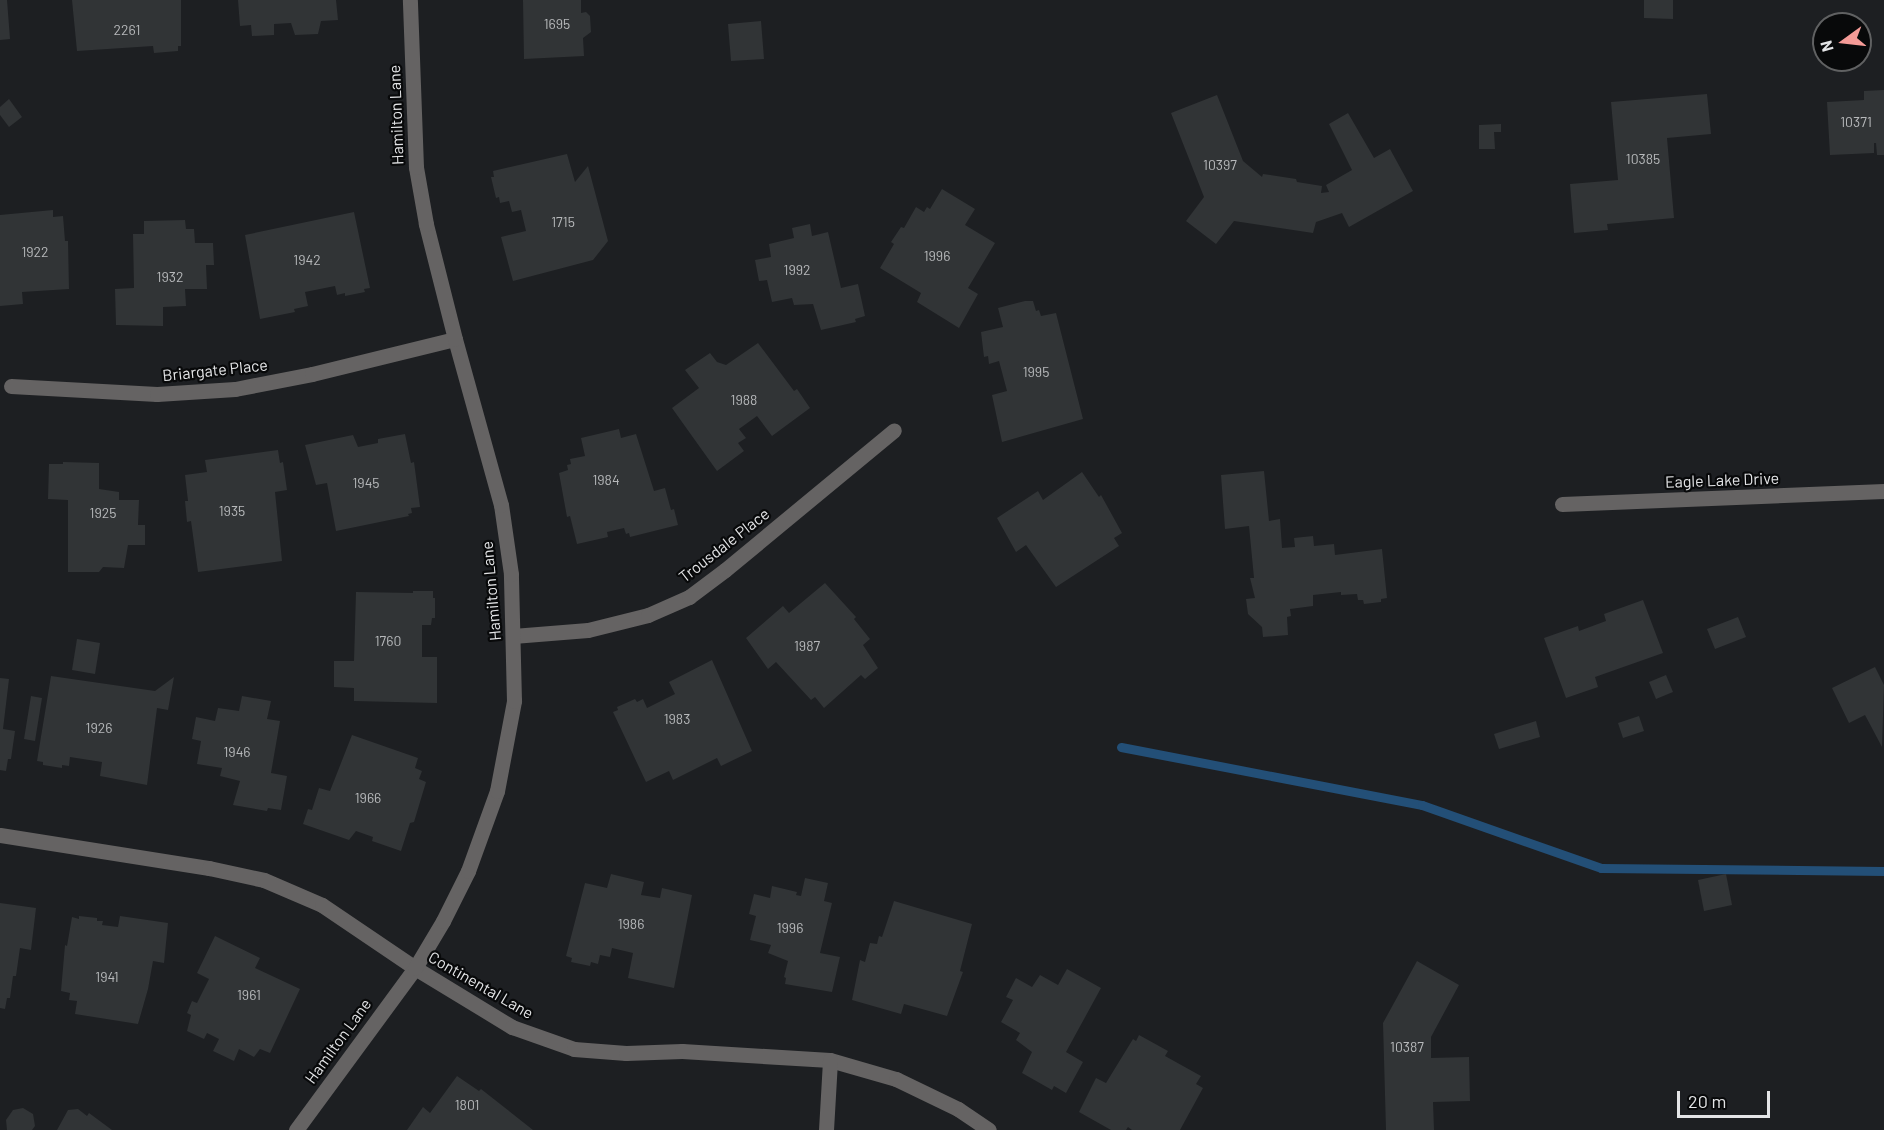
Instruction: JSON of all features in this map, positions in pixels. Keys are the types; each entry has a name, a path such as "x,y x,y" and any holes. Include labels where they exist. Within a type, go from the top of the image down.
{"street":[{"name":"Hamilton Lane","path":"296,1130 415,968 443,921 468,871 497,791 514,701 511,574 501,505 454,339 426,224 416,167 410,0"},
{"name":"Briargate Place","path":"10,386 156,394 235,389 312,374 454,339"},
{"name":"Trousdale Place","path":"513,636 588,630 648,615 688,597 725,570 894,430"},
{"name":"Eagle Lake Drive","path":"1562,504 1884,491"},
{"name":"Continental Lane","path":"0,835 209,868 264,880 322,905 415,968 512,1027 574,1049 626,1053 682,1051 830,1060 896,1079 958,1109 989,1130"},
{"path":"826,1130 830,1060"}],"building":[{"path":"0,0 7,0 10,39 0,40"},
{"path":"72,0 181,0 181,46 178,46 178,51 154,53 153,46 77,51"},
{"path":"238,0 336,0 338,20 321,21 318,34 295,35 291,23 274,24 274,35 252,36 251,25 240,26"},
{"path":"523,0 581,0 581,13 586,12 590,16 591,32 583,38 584,56 524,59"},
{"path":"1644,0 1673,0 1673,19 1644,18"},
{"path":"761,21 764,59 731,61 728,24"},
{"path":"1884,90 1884,155 1877,155 1876,143 1874,143 1874,153 1830,155 1827,102 1864,100 1864,91"},
{"path":"1707,94 1711,134 1667,138 1674,218 1607,224 1608,230 1574,233 1570,184 1618,180 1611,102"},
{"path":"1217,95 1243,161 1262,177 1263,174 1296,179 1297,182 1322,186 1321,193 1329,192 1326,185 1352,170 1329,124 1348,113 1374,158 1390,149 1413,191 1349,227 1342,213 1316,222 1313,233 1234,221 1216,244 1186,221 1204,197 1171,113"},
{"path":"9,99 22,117 9,127 0,115 0,107"},
{"path":"1501,124 1501,132 1494,132 1495,149 1479,149 1479,125"},
{"path":"567,154 575,182 588,166 608,241 593,260 513,281 501,237 526,231 521,210 512,212 509,201 500,203 499,197 496,198 491,177 494,177 493,171"},
{"path":"942,189 975,209 965,225 995,243 968,288 978,294 959,328 917,302 921,293 880,268 894,244 891,242 901,227 904,228 916,207 924,212 927,207 930,209"},
{"path":"53,210 53,217 63,216 65,241 68,241 69,289 22,292 23,304 0,306 0,215"},
{"path":"354,212 370,288 364,289 365,292 345,296 345,293 337,295 335,286 305,292 308,306 294,309 295,312 260,319 245,235"},
{"path":"185,220 186,229 194,229 195,243 213,243 214,265 206,265 207,289 185,289 186,306 163,307 163,326 116,325 115,289 134,288 133,234 144,234 144,221"},
{"path":"810,224 812,236 828,232 841,288 858,284 865,316 855,319 856,322 821,330 813,304 794,305 792,298 772,302 767,280 759,281 755,260 771,257 769,244 794,238 792,228"},
{"path":"1033,301 1036,311 1039,310 1041,316 1056,313 1083,419 1002,442 992,395 1007,391 999,361 989,364 988,356 984,357 981,332 1003,327 998,308"},
{"path":"758,343 794,391 797,389 810,408 772,436 757,416 739,429 746,438 738,443 744,451 717,471 672,408 699,388 685,370 710,353 717,362 726,365"},
{"path":"619,429 621,438 636,434 654,491 665,488 678,525 630,537 624,528 607,532 608,537 577,544 570,516 567,517 559,473 568,470 567,465 571,464 570,459 585,456 581,438"},
{"path":"405,434 411,463 414,462 420,507 411,508 412,513 408,514 409,516 336,531 327,483 316,485 305,445 353,435 358,447 378,443 378,439"},
{"path":"278,450 280,463 283,462 287,490 275,492 282,561 198,572 191,521 187,522 185,501 188,501 185,475 207,472 205,460"},
{"path":"63,462 99,463 99,489 119,492 119,500 139,500 138,525 145,525 145,545 128,545 124,568 103,567 99,572 68,572 68,500 48,499 49,464 63,464"},
{"path":"1264,471 1269,521 1280,519 1282,548 1295,547 1294,538 1313,536 1314,546 1334,544 1335,555 1382,549 1387,598 1381,599 1381,602 1364,604 1363,600 1358,600 1357,594 1341,595 1341,592 1313,595 1313,606 1290,609 1291,616 1287,617 1288,635 1263,637 1262,627 1248,614 1246,599 1255,598 1250,578 1254,578 1249,526 1225,529 1221,475"},
{"path":"1082,472 1099,497 1101,495 1122,533 1114,538 1119,546 1056,587 1026,545 1016,552 997,518 1038,491 1043,500"},
{"path":"825,583 856,617 854,619 870,639 863,645 878,668 865,679 861,675 824,708 815,697 811,700 776,662 768,669 746,638 783,606 789,613"},
{"path":"413,591 433,591 433,598 435,598 435,618 432,618 431,625 422,625 422,657 437,657 437,703 354,701 354,688 334,687 334,661 354,661 356,592 413,593"},
{"path":"1643,600 1663,653 1595,677 1598,687 1566,698 1544,638 1578,626 1579,631 1606,621 1604,614"},
{"path":"1738,617 1746,637 1715,649 1707,629"},
{"path":"77,639 100,643 95,674 72,670"},
{"path":"712,660 752,751 721,766 717,758 673,780 669,771 646,782 613,712 618,710 617,707 635,699 637,702 643,699 647,708 675,694 669,682"},
{"path":"1875,667 1884,685 1882,747 1865,715 1849,723 1832,688"},
{"path":"1666,675 1673,692 1656,699 1649,682"},
{"path":"51,676 155,691 174,677 168,710 157,708 147,785 100,776 102,762 70,757 69,766 62,765 62,768 43,765 43,762 37,761"},
{"path":"0,678 9,679 3,729 15,731 11,759 8,759 6,771 0,770"},
{"path":"31,696 42,698 35,741 24,739"},
{"path":"242,696 271,701 267,719 280,721 271,773 287,776 281,810 268,808 267,811 233,805 240,781 220,776 222,768 197,764 201,741 192,739 196,717 215,721 218,708 239,711"},
{"path":"1639,716 1644,731 1623,738 1618,723"},
{"path":"1536,721 1540,737 1499,749 1494,734"},
{"path":"352,735 418,758 415,768 422,771 419,779 426,782 414,822 410,823 401,851 372,841 373,837 356,831 349,840 303,824 308,809 312,810 319,788 330,791"},
{"path":"611,874 644,882 641,895 660,898 662,888 692,895 674,988 628,978 633,953 612,948 610,957 600,955 598,964 591,962 590,966 571,962 572,958 566,956 585,883 607,888"},
{"path":"1726,874 1732,905 1704,911 1698,880"},
{"path":"805,878 828,883 824,901 832,903 820,953 840,957 832,992 785,984 786,978 784,977 788,961 768,953 771,945 750,940 756,916 749,914 754,894 770,898 772,886 797,892 796,895 801,896"},
{"path":"894,901 972,924 960,971 963,972 947,1016 904,1004 901,1014 852,1000 860,960 865,962 870,943 877,944 879,936 882,937"},
{"path":"0,903 36,908 31,950 20,948 16,976 13,976 10,998 7,998 5,1009 0,1008"},
{"path":"79,916 97,918 97,921 103,921 102,925 118,927 120,916 168,923 164,963 153,961 138,1024 75,1014 77,1001 69,1000 70,993 61,991 65,945 67,946 72,917 79,919"},
{"path":"215,936 260,958 255,968 300,989 270,1053 260,1049 254,1057 239,1049 234,1061 213,1051 219,1039 207,1033 204,1039 187,1031 191,1015 187,1013 192,1001 197,1003 209,979 197,973"},
{"path":"1417,961 1459,985 1431,1037 1431,1058 1469,1057 1470,1101 1433,1102 1434,1130 1386,1130 1383,1023"},
{"path":"1067,969 1101,988 1066,1052 1083,1062 1066,1093 1054,1086 1052,1090 1022,1073 1032,1052 1016,1040 1020,1033 1001,1022 1013,1000 1006,997 1016,978 1032,987 1040,975 1058,985"},
{"path":"1139,1035 1168,1051 1165,1056 1201,1076 1196,1084 1203,1088 1180,1130 1132,1130 1128,1127 1126,1130 1111,1130 1079,1112 1096,1078 1106,1083 1133,1039 1136,1041"},
{"path":"457,1076 479,1091 481,1089 533,1130 407,1130 423,1107 430,1113"},
{"path":"23,1108 33,1114 35,1126 32,1130 7,1130 6,1120 13,1110"},
{"path":"78,1109 87,1116 89,1113 112,1130 57,1130 68,1110"}],"waterway":[{"path":"1121,747 1422,805 1601,868 1884,871"}]}
